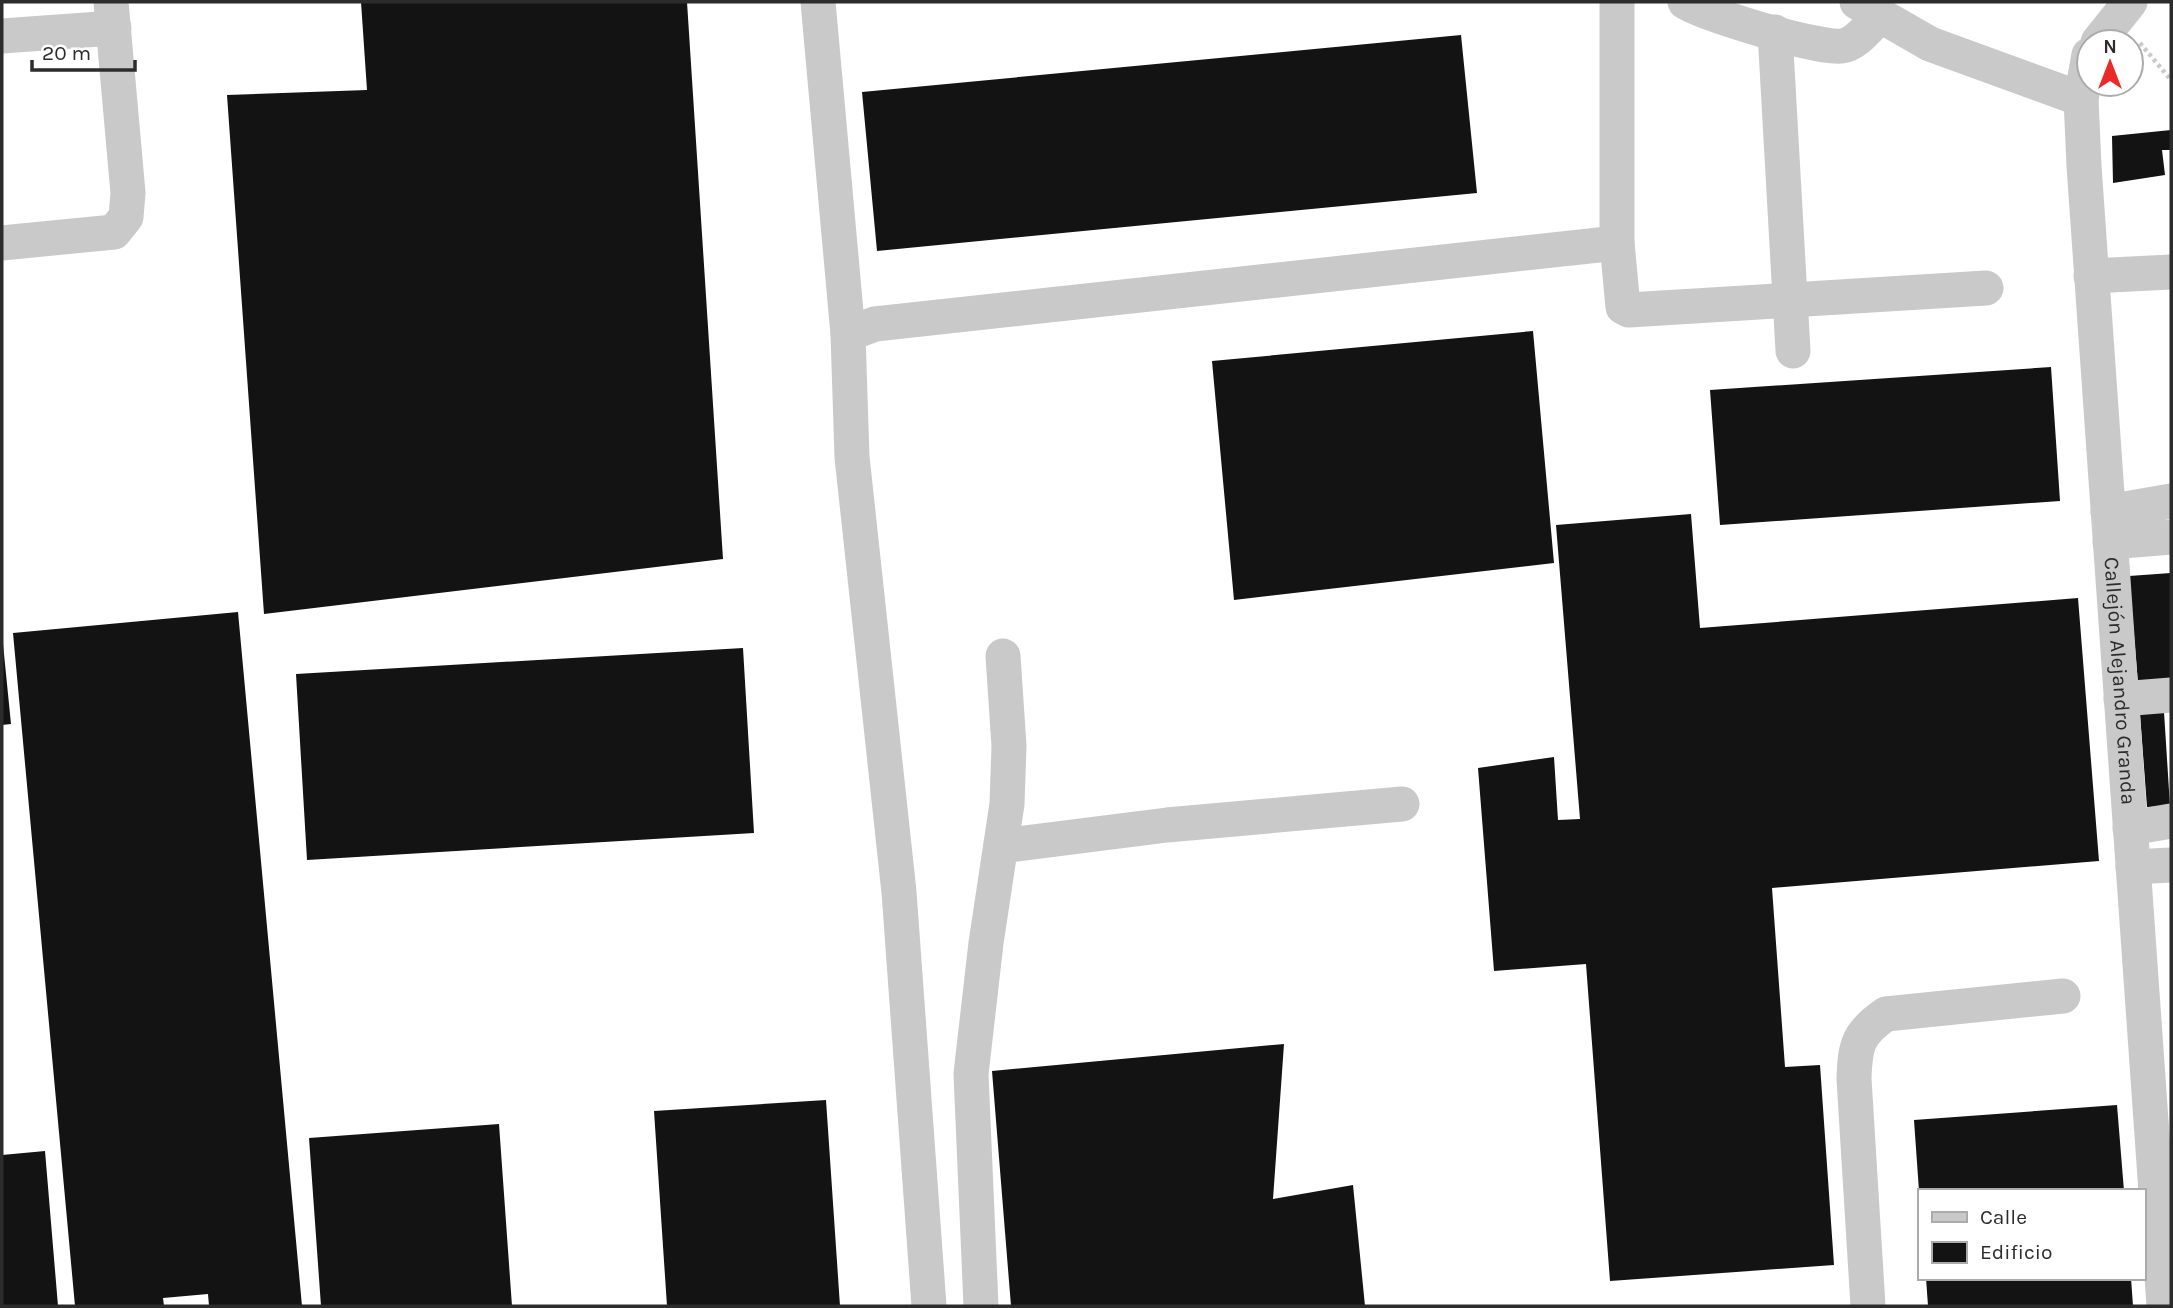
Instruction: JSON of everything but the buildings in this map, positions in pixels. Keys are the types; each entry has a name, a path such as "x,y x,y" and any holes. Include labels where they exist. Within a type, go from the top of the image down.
{"street":[{"path":"818,2 848,334 852,457 900,892 929,1306"},
{"path":"1617,2 1618,243 1623,307 1629,310 1986,288"},
{"path":"1685,2 1775,32 1844,46 1869,9 1930,44 2081,99"},
{"path":"2,36 112,15 128,193 126,217 114,232 2,243"},
{"path":"1775,32 1793,351"},
{"name":"Callejón Alejandro Granda","path":"2081,99 2091,276 2164,1306"},
{"path":"848,334 875,324 1618,243"},
{"path":"2091,276 2171,272"},
{"path":"2109,527 2171,501"},
{"path":"2109,527 2171,537"},
{"path":"981,1306 971,1074 986,943 1007,804 1009,746 1003,656"},
{"path":"2121,699 2171,695"},
{"path":"1002,846 1167,825 1402,804"},
{"path":"2130,828 2171,821"},
{"path":"2133,867 2171,864"},
{"path":"1868,1306 1854,1079 1855,1050 1867,1027 1886,1014 2063,996"}],"path":[{"path":"2115,20 2171,80"}]}
